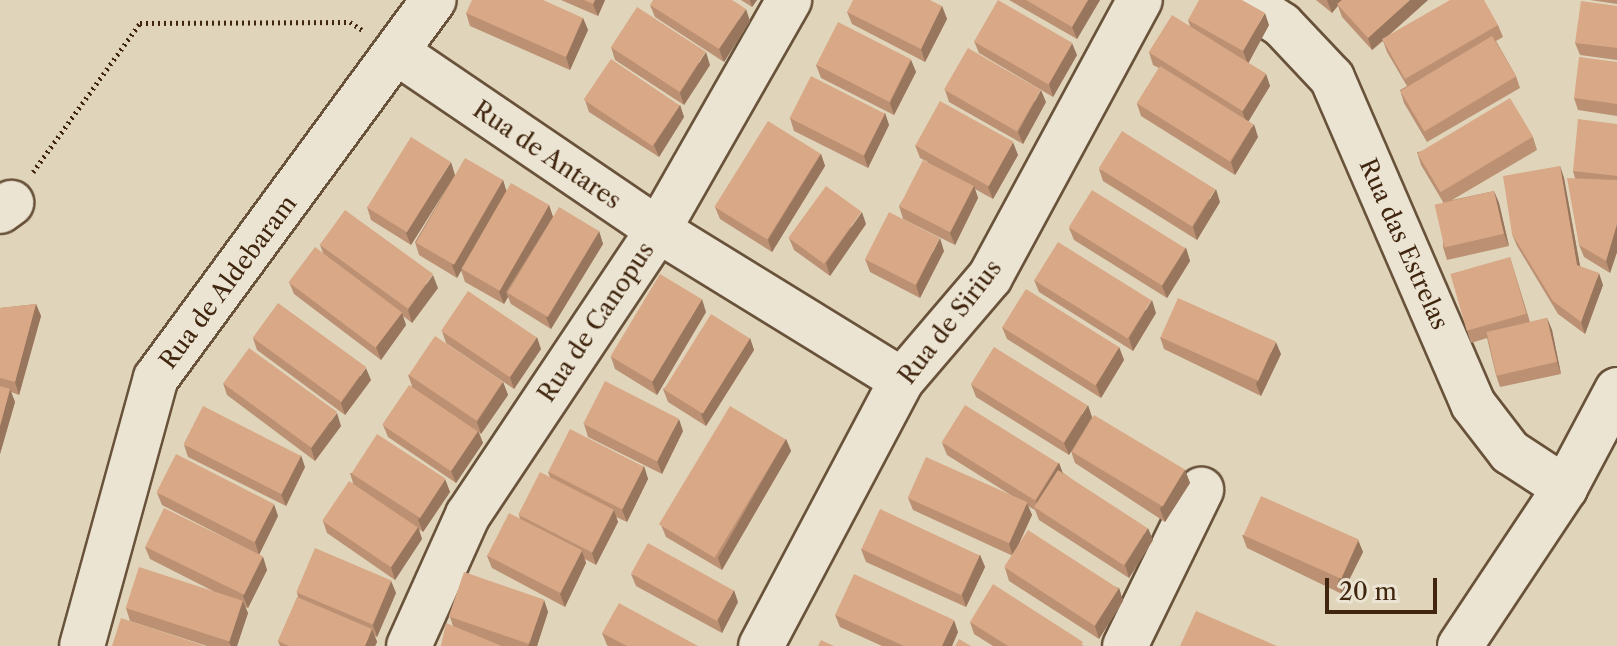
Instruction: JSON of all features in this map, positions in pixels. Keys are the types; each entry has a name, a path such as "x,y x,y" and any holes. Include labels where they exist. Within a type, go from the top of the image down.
{"street":[{"name":"Rua de Aldebaram","path":"82,646 156,378 434,0"},
{"name":"Rua de Canopus","path":"409,646 468,515 658,230 789,0"},
{"name":"Rua de Sirius","path":"761,646 902,380 990,277 1140,0"},
{"name":"Rua das Estrelas","path":"1243,0 1282,25 1332,78 1473,404 1510,452 1565,488"},
{"name":"Rua de Antares","path":"398,53 658,230 902,380"},
{"path":"1460,646 1565,488 1617,390"},
{"path":"1125,646 1201,490"}],"path":[{"path":"5,207 140,23 350,22 398,53"}],"building":[{"path":"472,0 543,0 583,18 566,57 466,13"},
{"path":"653,0 732,0 746,9 719,49 650,5"},
{"path":"853,0 930,0 942,6 921,49 847,12"},
{"path":"998,0 1072,43 1048,85 974,42"},
{"path":"1026,0 1088,0 1072,27"},
{"path":"1199,0 1242,0 1265,13 1243,51 1188,20"},
{"path":"1342,0 1410,0 1368,38 1337,4"},
{"path":"1450,0 1484,0 1498,25 1405,79 1382,39"},
{"path":"1581,1 1617,6 1617,48 1575,43"},
{"path":"637,7 706,52 680,92 611,47"},
{"path":"1172,15 1266,74 1243,111 1149,52"},
{"path":"838,22 911,59 889,102 816,65"},
{"path":"1492,36 1516,76 1424,131 1400,91"},
{"path":"968,48 1041,90 1017,132 944,90"},
{"path":"1579,57 1617,62 1617,104 1574,98"},
{"path":"611,59 680,105 652,146 584,100"},
{"path":"1160,66 1253,124 1230,162 1137,103"},
{"path":"811,76 885,114 864,156 790,118"},
{"path":"1510,98 1533,137 1441,192 1417,154"},
{"path":"940,101 1013,142 989,186 915,146"},
{"path":"1578,119 1617,124 1617,176 1573,171"},
{"path":"768,121 821,154 767,240 714,207"},
{"path":"1122,131 1215,189 1192,227 1099,168"},
{"path":"411,137 451,162 407,232 367,207"},
{"path":"465,158 503,180 454,265 416,243"},
{"path":"923,160 974,186 950,232 899,206"},
{"path":"1560,166 1577,265 1599,273 1581,322 1553,301 1512,234 1503,176"},
{"path":"1567,178 1617,180 1617,224 1606,261 1579,245"},
{"path":"511,183 549,205 500,291 462,269"},
{"path":"826,186 862,212 824,264 788,238"},
{"path":"1092,190 1185,248 1162,286 1069,227"},
{"path":"1494,191 1504,234 1444,248 1435,205"},
{"path":"559,207 599,231 548,317 507,293"},
{"path":"345,210 433,274 408,309 320,245"},
{"path":"889,212 940,238 916,285 865,259"},
{"path":"1058,242 1151,300 1127,338 1034,280"},
{"path":"315,247 402,313 376,348 289,282"},
{"path":"1510,257 1526,314 1467,331 1450,274"},
{"path":"660,274 702,299 653,382 611,356"},
{"path":"1026,289 1119,347 1095,385 1002,327"},
{"path":"468,291 537,337 510,377 441,331"},
{"path":"1178,298 1276,342 1258,381 1161,337"},
{"path":"278,303 366,367 341,402 253,338"},
{"path":"36,304 15,382 0,378 0,308"},
{"path":"711,314 750,338 703,414 664,389"},
{"path":"1547,318 1557,362 1497,376 1487,332"},
{"path":"435,336 503,382 477,421 409,375"},
{"path":"994,347 1087,405 1064,443 971,384"},
{"path":"249,348 337,412 311,448 223,384"},
{"path":"605,381 679,419 657,461 583,424"},
{"path":"409,385 478,431 451,471 382,425"},
{"path":"0,386 10,389 0,426"},
{"path":"965,405 1058,463 1035,501 942,442"},
{"path":"203,406 301,456 281,494 183,444"},
{"path":"730,406 786,439 715,558 659,524"},
{"path":"1094,415 1185,470 1163,506 1072,452"},
{"path":"570,429 644,467 622,509 548,472"},
{"path":"377,434 446,479 420,518 351,473"},
{"path":"176,454 274,504 254,542 156,492"},
{"path":"926,457 1027,502 1009,543 908,498"},
{"path":"1058,470 1148,528 1124,565 1034,507"},
{"path":"540,472 614,510 592,552 518,515"},
{"path":"349,481 418,527 391,567 322,521"},
{"path":"1261,496 1359,540 1341,579 1244,535"},
{"path":"164,508 263,556 244,595 145,547"},
{"path":"880,509 980,555 961,595 861,549"},
{"path":"509,513 582,550 560,593 487,556"},
{"path":"1028,530 1119,589 1095,626 1004,567"},
{"path":"648,543 734,591 717,621 631,574"},
{"path":"315,548 391,580 373,625 296,592"},
{"path":"139,567 243,601 229,642 126,608"},
{"path":"464,572 544,600 529,644 449,616"},
{"path":"854,574 954,620 942,646 904,646 835,615"},
{"path":"993,584 1083,642 1081,646 1008,646 970,622"},
{"path":"297,597 372,629 365,646 289,646 278,641"},
{"path":"619,603 698,646 627,646 602,633"},
{"path":"1196,611 1277,646 1180,646"},
{"path":"121,618 205,646 112,646"},
{"path":"446,623 502,646 441,646"},
{"path":"959,639 971,646 955,646"},
{"path":"821,640 834,646 818,646"}]}
